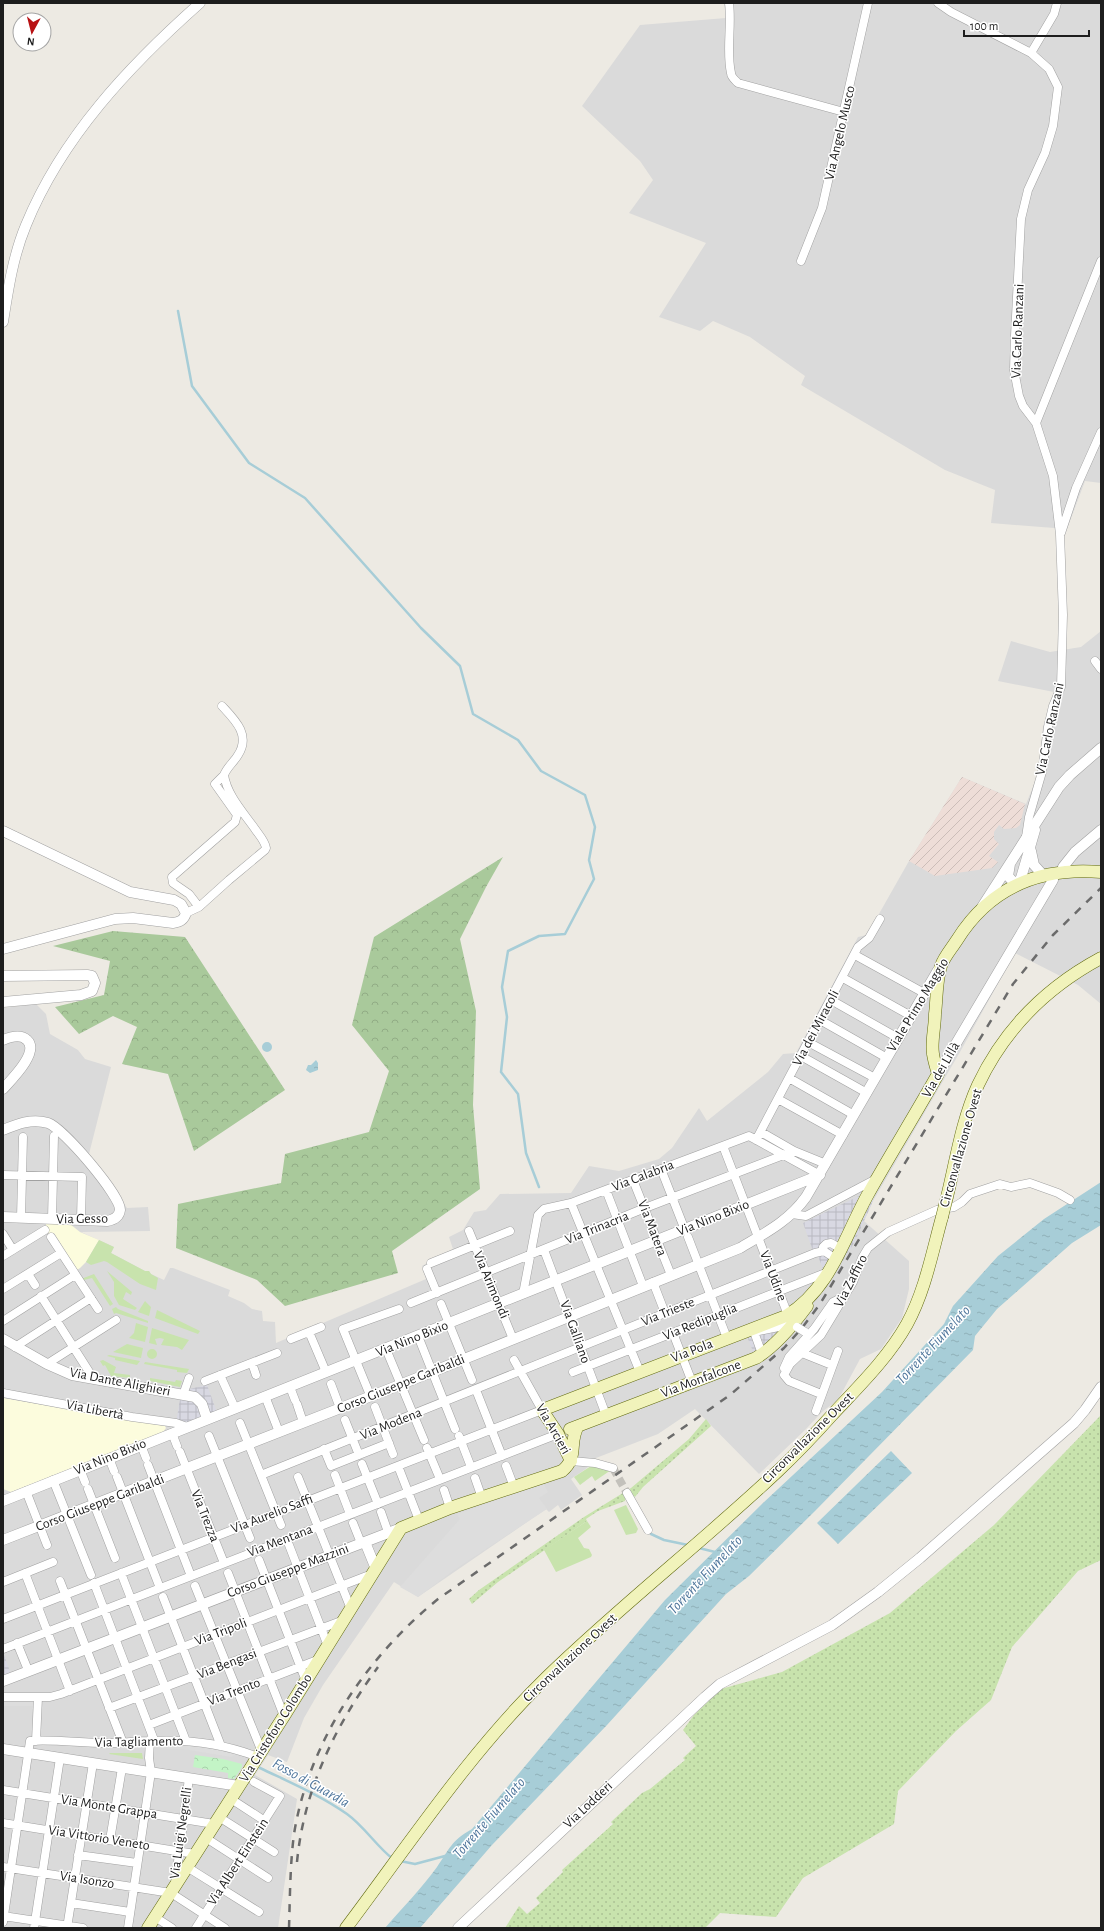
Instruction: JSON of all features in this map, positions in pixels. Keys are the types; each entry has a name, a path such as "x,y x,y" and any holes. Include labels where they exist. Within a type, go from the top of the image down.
{"main road":[{"name":"Viale Primo Maggio","path":"941,965 963,930 981,908 1016,885 1087,871 1101,872"},
{"name":"Circonvallazione Ovest","path":"346,1928 390,1867 458,1778 517,1709 579,1647 780,1470 880,1363 905,1327 916,1306 928,1270 973,1101 978,1087 999,1048 1016,1026 1041,999 1076,972 1101,958"},
{"path":"938,1074 933,1053 937,992 941,965"},
{"name":"Via dei Lillà","path":"838,1254 878,1178 938,1074"},
{"name":"Via Pola","path":"542,1410 727,1338 793,1322 818,1288 838,1254"},
{"name":"Via Monfalcone","path":"558,1434 762,1354 793,1322"},
{"name":"Via Arcieri","path":"542,1410 558,1434 571,1461"},
{"path":"571,1461 573,1440 578,1426"},
{"name":"Corso Giuseppe Mazzini","path":"402,1528 450,1508 562,1471 571,1461"},
{"name":"Via Cristoforo Colombo","path":"148,1928 260,1754 402,1528"}],"street":[{"path":"3,322 16,255 25,226 62,157 86,120 125,75 200,3"},
{"path":"729,3 731,17 729,37 731,74 738,83 844,112"},
{"name":"Via Angelo Musco","path":"801,260 822,208 868,3"},
{"path":"1031,53 1054,14 1057,3"},
{"name":"Via Carlo Ranzani","path":"942,4 1031,53 1049,68 1058,87 1058,98 1053,126 1045,153 1028,190 1022,219 1014,370 1019,396 1023,406 1036,423 1053,476 1060,534 1063,615 1061,687 1048,727 1042,772 1029,817 1026,838"},
{"path":"1036,423 1101,260"},
{"path":"1060,534 1076,488 1101,432"},
{"path":"1095,661 1101,669"},
{"path":"199,908 189,894 173,883 172,877 236,822 236,815 227,796 224,775 238,755 244,742 240,726 222,706"},
{"path":"981,908 1066,779 1101,748"},
{"path":"3,949 120,918 133,918 173,923 179,922 185,917 186,913 199,908 266,848 262,839 227,796"},
{"path":"1010,863 1008,876 1016,885 1021,878 1038,822"},
{"path":"1063,867 1075,852 1101,830"},
{"path":"3,831 130,892 174,900 181,904 186,913"},
{"path":"1030,849 1036,870 1048,878"},
{"name":"Via dei Lillà","path":"938,1074 1048,878"},
{"name":"Via dei Miracoli","path":"753,1138 761,1132 858,947 869,938 880,919"},
{"path":"855,955 924,993"},
{"name":"Viale Primo Maggio","path":"792,1214 806,1197 820,1175 941,965"},
{"path":"3,976 87,974 92,976 95,983 92,991 81,995 3,1002"},
{"path":"843,978 911,1016"},
{"path":"831,1000 898,1038"},
{"path":"820,1020 887,1058"},
{"path":"3,1040 12,1037 23,1038 27,1040 30,1048 28,1058 3,1089"},
{"path":"808,1042 875,1078"},
{"path":"801,1056 866,1093"},
{"path":"789,1078 854,1115"},
{"path":"778,1099 842,1135"},
{"name":"Via Gesso","path":"3,1130 25,1122 41,1122 53,1125 79,1149 119,1205 118,1215 114,1219 107,1221 3,1217"},
{"path":"761,1132 794,1151 826,1164"},
{"path":"52,1219 54,1136"},
{"path":"21,1218 23,1137"},
{"path":"753,1138 820,1175"},
{"name":"Via Calabria","path":"531,1255 538,1216 544,1209 571,1203 723,1146 753,1138"},
{"name":"Via Udine","path":"723,1146 779,1291 793,1322"},
{"name":"Via Trinacria","path":"411,1303 645,1208 794,1151"},
{"path":"661,1169 727,1338"},
{"path":"3,1175 82,1177 81,1220"},
{"name":"Via Nino Bixio","path":"3,1501 80,1469 356,1361 628,1252 657,1241 686,1233 747,1205 820,1175"},
{"path":"792,1214 806,1216 878,1178"},
{"name":"Via Matera","path":"633,1180 671,1275"},
{"name":"Via Zaffiro","path":"784,1375 790,1364 821,1335 853,1282 862,1258 876,1240 888,1232 937,1210 954,1207 970,1194 1000,1184 1011,1187 1030,1183 1070,1200"},
{"path":"606,1190 628,1252 643,1286"},
{"path":"571,1203 609,1300 640,1372"},
{"name":"Corso Giuseppe Garibaldi","path":"3,1540 123,1494 370,1395 402,1384 740,1248 781,1224 792,1214"},
{"path":"3,1256 45,1230"},
{"name":"Via Arimondi","path":"469,1231 513,1339"},
{"path":"437,1293 429,1266 474,1245 510,1231"},
{"path":"3,1234 13,1250"},
{"path":"51,1237 98,1309"},
{"path":"831,1243 838,1254 824,1252 823,1247 826,1244 831,1243"},
{"name":"Via Galliano","path":"544,1250 557,1281 606,1415"},
{"name":"Via Trieste","path":"521,1372 771,1270 815,1253 824,1252"},
{"path":"3,1289 61,1253"},
{"path":"523,1294 531,1255"},
{"name":"Via Redipuglia","path":"573,1372 828,1272"},
{"path":"28,1274 35,1285"},
{"path":"3,1321 75,1275"},
{"path":"653,1282 665,1313"},
{"path":"821,1394 790,1381 784,1375 784,1365 789,1356 832,1302 845,1295"},
{"path":"41,1296 93,1378"},
{"path":"15,1347 91,1298"},
{"path":"441,1304 472,1380"},
{"path":"370,1395 343,1329 400,1309"},
{"path":"47,1364 116,1320"},
{"path":"793,1322 807,1334"},
{"path":"291,1339 321,1327"},
{"path":"754,1331 762,1354"},
{"path":"309,1332 326,1372"},
{"path":"673,1333 692,1382"},
{"path":"418,1336 471,1467"},
{"name":"Via Dante Alighieri","path":"3,1339 47,1364 72,1375 183,1395 199,1400 207,1419"},
{"path":"386,1349 402,1384 424,1440"},
{"path":"816,1411 838,1351"},
{"path":"802,1353 832,1365"},
{"path":"204,1381 277,1354"},
{"name":"Via Arcieri","path":"514,1360 542,1410"},
{"path":"252,1363 256,1375"},
{"name":"Via Modena","path":"260,1475 521,1372"},
{"path":"220,1375 235,1408"},
{"path":"183,1395 189,1378"},
{"path":"331,1384 340,1408"},
{"path":"290,1387 303,1422"},
{"name":"Via Lodderi","path":"458,1928 720,1684 832,1625 878,1592 920,1558 1074,1423 1101,1387"},
{"path":"476,1390 502,1456"},
{"name":"Via Libertà","path":"3,1393 132,1417 176,1423 187,1427"},
{"path":"265,1396 279,1432"},
{"path":"375,1408 394,1454"},
{"name":"Via Aurelio Saffi","path":"3,1619 244,1524 398,1466 458,1434 492,1429 542,1410"},
{"path":"344,1420 359,1456"},
{"path":"240,1423 328,1646"},
{"name":"Via Trezza","path":"172,1433 224,1563"},
{"name":"Via Mentana","path":"3,1648 255,1551 287,1542 317,1527 558,1434"},
{"path":"210,1436 255,1551"},
{"path":"324,1449 331,1466 389,1443"},
{"path":"141,1445 191,1576"},
{"path":"428,1450 440,1479"},
{"path":"109,1458 160,1588"},
{"name":"Via Arcieri","path":"571,1461 595,1463 613,1468"},
{"path":"291,1462 351,1609"},
{"path":"362,1464 378,1504"},
{"path":"398,1466 419,1520"},
{"path":"506,1466 514,1487"},
{"path":"80,1469 115,1558"},
{"path":"335,1475 350,1514"},
{"path":"475,1478 482,1498"},
{"path":"53,1480 91,1575"},
{"path":"444,1490 450,1508"},
{"path":"26,1491 47,1545"},
{"path":"628,1493 648,1530"},
{"path":"381,1512 388,1532"},
{"path":"353,1523 363,1542 374,1571"},
{"name":"Corso Giuseppe Mazzini","path":"6,1678 388,1532 402,1528"},
{"path":"259,1560 306,1681"},
{"path":"3,1582 53,1562"},
{"name":"Via Tripoli","path":"3,1697 50,1697 70,1691 309,1598 374,1571"},
{"path":"25,1573 70,1691"},
{"path":"121,1573 186,1741"},
{"path":"228,1573 284,1716"},
{"path":"60,1581 123,1743"},
{"path":"94,1584 149,1725 152,1740 149,1758 151,1772 128,1928"},
{"path":"195,1586 237,1691 260,1754"},
{"path":"163,1597 221,1746"},
{"name":"Via Bengasi","path":"110,1708 258,1651 344,1620"},
{"path":"17,1643 28,1670"},
{"name":"Via Trento","path":"149,1725 320,1659"},
{"path":"38,1697 36,1741 30,1741 17,1825 7,1867 3,1918 35,1924 83,1928"},
{"name":"Via Tagliamento","path":"36,1741 123,1743 152,1740 186,1741 260,1754"},
{"name":"Via Tagliamento","path":"3,1749 239,1786"},
{"path":"35,1924 60,1758"},
{"path":"67,1927 93,1763"},
{"path":"110,1840 122,1768"},
{"name":"Via Luigi Negrelli","path":"172,1890 189,1778"},
{"name":"Via Albert Einstein","path":"196,1928 253,1841 280,1796 254,1782"},
{"name":"Via Monte Grappa","path":"3,1790 183,1819 217,1821"},
{"path":"231,1799 265,1821"},
{"path":"217,1821 274,1852"},
{"name":"Via Vittorio Veneto","path":"3,1823 195,1854"},
{"path":"206,1838 239,1861 268,1878"},
{"path":"78,1855 138,1863"},
{"path":"187,1866 259,1912"},
{"name":"Via Isonzo","path":"7,1867 134,1887 172,1890"},
{"path":"172,1890 225,1928"},
{"path":"71,1902 130,1912"},
{"path":"156,1917 172,1928"}],"shaded area":[{"path":"724,3 1101,3 1101,483 1085,481 1067,529 991,523 995,490 945,470 801,385 805,376 750,337 713,321 700,331 659,317 706,243 629,213 653,180 640,161 582,106 640,25 726,18"},
{"path":"1101,631 1101,1004 1078,985 1015,953 960,1052 873,1201 864,1221 909,1261 909,1289 902,1318 881,1349 860,1359 838,1400 823,1411 759,1474 695,1409 658,1434 596,1458 587,1468 571,1479 582,1495 561,1510 558,1505 549,1512 546,1509 418,1597 394,1582 323,1685 304,1718 287,1762 268,1755 255,1775 297,1799 278,1928 3,1928 3,1008 36,1004 46,1014 50,1034 78,1050 85,1059 111,1067 89,1154 127,1208 148,1207 150,1231 81,1232 114,1247 111,1253 145,1271 149,1271 151,1274 164,1280 170,1268 173,1268 230,1290 228,1296 244,1303 252,1309 262,1311 263,1321 275,1322 276,1343 426,1279 422,1266 453,1249 449,1237 463,1230 474,1212 486,1210 500,1194 571,1193 589,1166 619,1171 659,1159 672,1148 699,1108 707,1121 768,1072 783,1054 796,1053 858,937 867,935 909,861 962,777 1026,804 1039,772 1043,727 1054,692 998,681 1011,641 1050,652 1081,647"},
{"path":"962,777 1025,804 1020,825 1016,828 1004,829 999,825 994,832 994,839 999,844 989,856 998,862 992,868 935,876 909,861"},
{"path":"861,1195 873,1201 854,1243 833,1277 823,1269 818,1256 813,1251 803,1223"},
{"path":"46,1223 70,1224 80,1232 99,1240 86,1262 80,1268 77,1270 54,1233 49,1235 46,1230"},
{"path":"793,1324 754,1354 745,1331"},
{"path":"207,1385 218,1415 187,1427 176,1423 180,1399 185,1390"},
{"path":"3,1398 165,1426 166,1428 163,1432 11,1492 3,1489"},
{"path":"543,1483 548,1492 539,1498 547,1509 457,1568 418,1597 400,1587 460,1519 457,1514"},
{"path":"3,1652 12,1677 3,1681"},
{"path":"3,1700 34,1700 34,1706 3,1706"},
{"path":"154,1743 188,1744 236,1752 232,1757 189,1750 154,1748"}],"green space":[{"path":"503,857 460,939 476,1011 473,1105 480,1189 392,1251 398,1273 285,1306 257,1280 176,1248 178,1204 281,1183 285,1154 369,1132 389,1071 352,1025 374,937"},
{"path":"113,931 185,937 285,1090 194,1151 168,1074 122,1064 137,1027 113,1016 79,1034 55,1007 104,995 110,961 53,946"},
{"path":"99,1240 114,1247 111,1253 145,1271 149,1271 158,1278 156,1290 140,1284 107,1262 104,1261 91,1265 86,1262"},
{"path":"107,1271 132,1292 131,1295 126,1292 123,1299 137,1308 135,1310 119,1305 114,1296 114,1282"},
{"path":"94,1274 113,1304 110,1306 92,1278 84,1280 81,1279"},
{"path":"145,1301 151,1307 149,1316 138,1312"},
{"path":"116,1307 148,1321 148,1323 116,1313 114,1314 112,1309"},
{"path":"157,1310 200,1331 198,1334 155,1318"},
{"path":"136,1323 148,1327 145,1342 129,1338 134,1333"},
{"path":"152,1328 189,1340 182,1350 177,1347 161,1345 164,1339 160,1338 155,1339 157,1345 149,1343"},
{"path":"127,1344 143,1348 141,1358 113,1352"},
{"path":"150,1349 154,1349 156,1350 156,1358 150,1359 147,1356 147,1352"},
{"path":"109,1355 140,1361 137,1365 115,1360 115,1358 107,1356"},
{"path":"103,1360 116,1367 114,1373 130,1375 130,1378 111,1376 105,1365 103,1366 100,1361"},
{"path":"145,1362 189,1369 187,1373 177,1372 177,1370 144,1364"},
{"path":"150,1378 175,1382 176,1380 182,1381 180,1387 150,1381"},
{"path":"1101,1415 1101,1560 1078,1571 1012,1647 991,1700 956,1731 898,1791 894,1824 803,1878 776,1917 720,1913 705,1928 505,1928 519,1906 527,1914 540,1903 536,1898 563,1872 562,1870 613,1824 611,1822 642,1793 650,1789 685,1760 683,1758 696,1746 683,1730 694,1715 721,1689 782,1672 890,1613 994,1525"},
{"path":"706,1419 711,1426 643,1487 635,1497 629,1492 625,1494 625,1501 598,1511 586,1519 587,1521 498,1582 472,1604 469,1599 479,1590 584,1517 631,1488 689,1439"},
{"path":"591,1466 611,1470 595,1481 592,1476 580,1485 574,1477"},
{"path":"626,1505 638,1529 636,1533 626,1535 614,1510"},
{"path":"587,1521 591,1527 578,1538 584,1548 589,1549 592,1555 591,1557 556,1572 544,1550"},
{"path":"142,1753 143,1759 109,1754"},
{"path":"195,1755 223,1759 242,1764 242,1767 234,1779 228,1778 228,1773 193,1767"}],"water":[{"path":"267,1042 272,1047 267,1052 262,1047"},
{"path":"316,1060 318,1063 318,1070 310,1073 306,1070 308,1065 311,1065"},
{"name":"Torrente Fiumelato","path":"1101,1182 1101,1225 1072,1243 997,1309 975,1336 973,1350 815,1511 749,1576 726,1594 607,1725 492,1845 420,1928 385,1928 425,1883 455,1841 472,1829 665,1600 763,1503 882,1392 944,1324 953,1306 998,1256 1044,1219"},
{"path":"891,1451 912,1473 838,1544 817,1523"}],"waterway":[{"path":"178,311 192,386 249,463 305,498 421,628 460,666 473,714 518,740 541,771 585,795 595,827 589,860 594,879 565,934 539,936 508,951 502,987 507,1017 501,1072 518,1094 526,1153 539,1187"},
{"path":"651,1534 664,1540 688,1545"},
{"name":"Torrente Fiumelato","path":"699,1548 715,1552"},
{"name":"Fosso di Guardia","path":"260,1768 337,1807 353,1819 393,1859"},
{"name":"Fosso di Guardia","path":"400,1861 415,1864 445,1856"}],"tunnel":[{"path":"613,1468 627,1493"}],"railway":[{"path":"289,1928 290,1881 294,1834 302,1800 313,1766 327,1734 365,1675 387,1648 412,1622 438,1599 730,1395 784,1348 802,1328 820,1304 1013,984 1053,935 1101,888"},
{"path":"297,1862 307,1809 314,1784 324,1759 348,1712 378,1667"}]}
